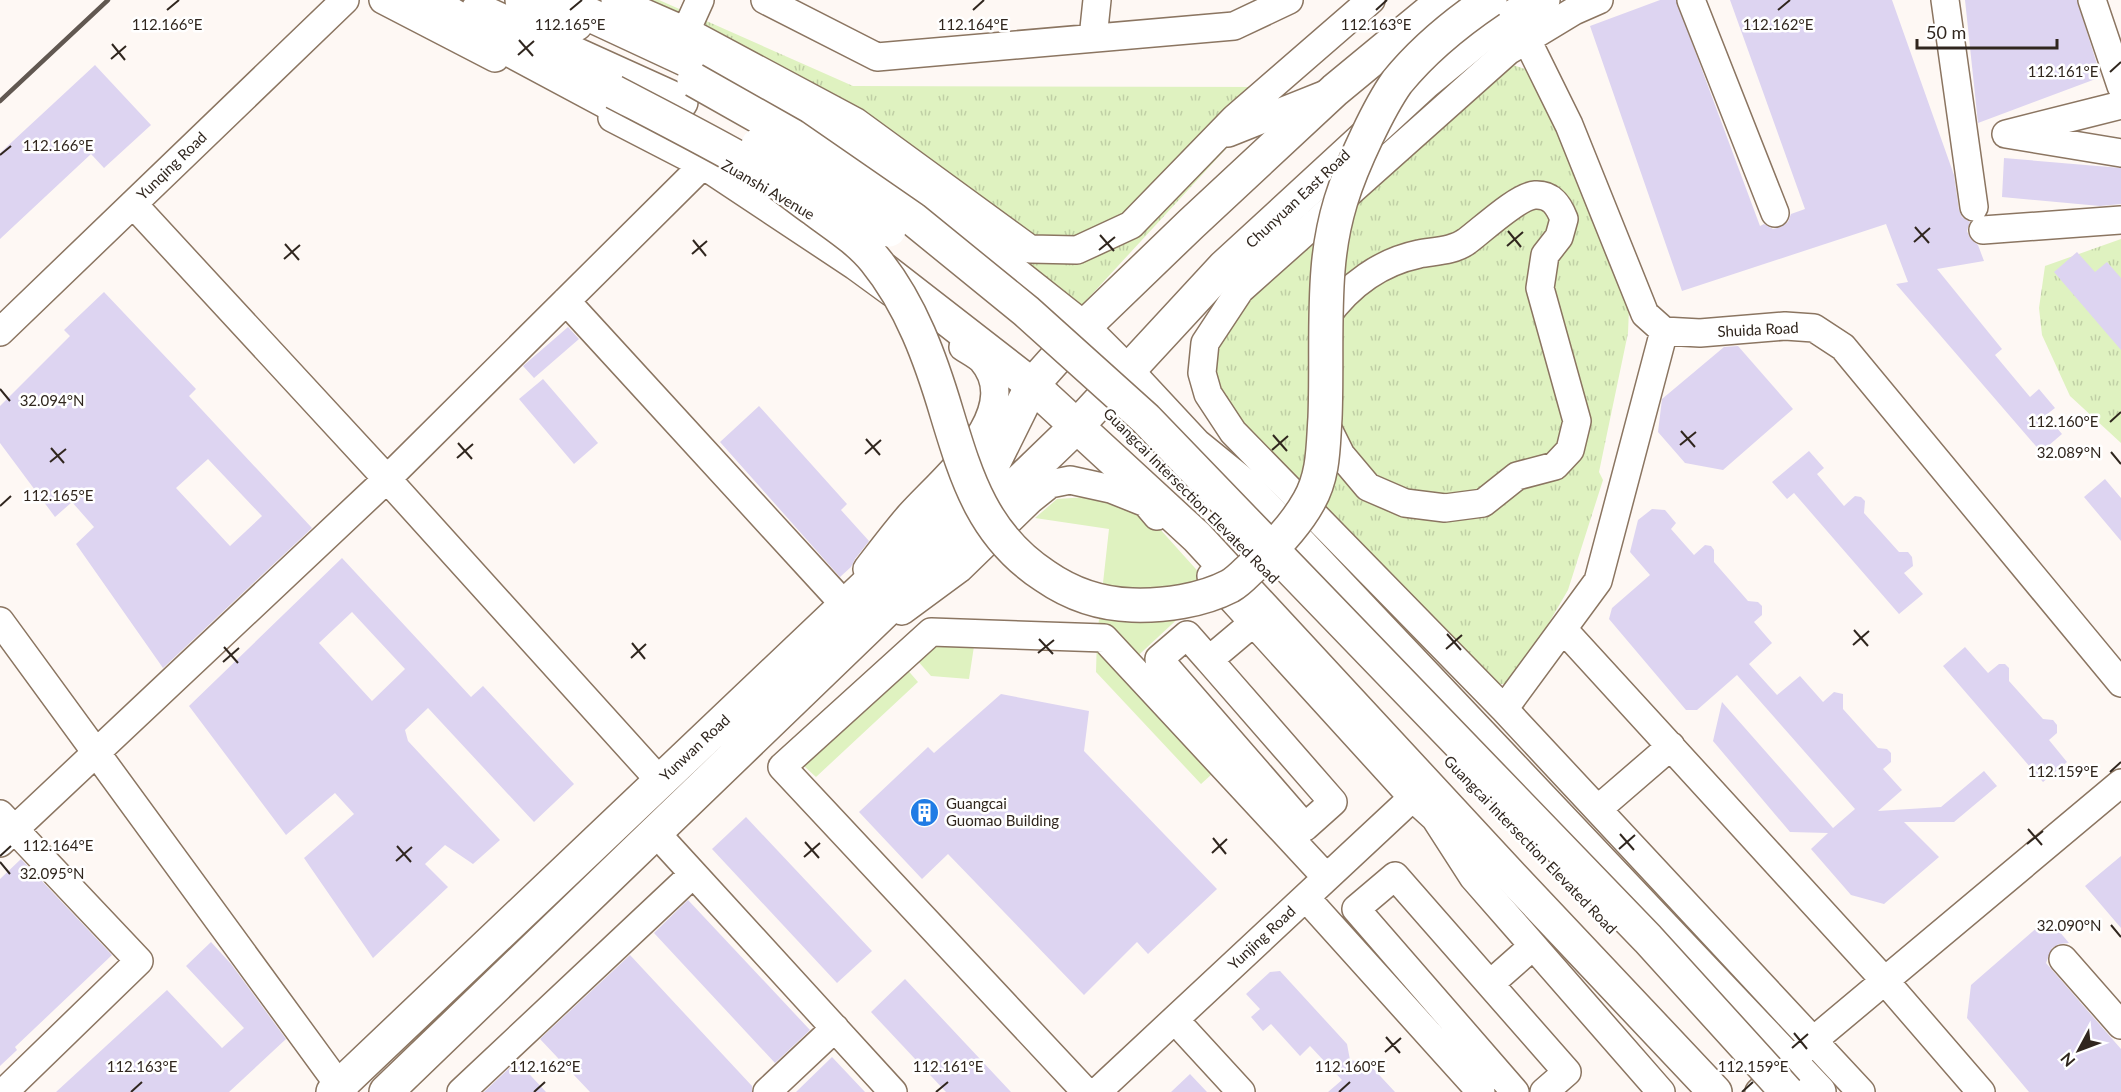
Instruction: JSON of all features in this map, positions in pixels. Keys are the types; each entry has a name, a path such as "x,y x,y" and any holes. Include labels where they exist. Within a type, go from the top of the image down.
{"main road":[{"name":"Zuanshi Avenue","path":"428,0 499,44 745,175 813,215 1032,385 1197,537 1427,801 1512,877 1715,1092"},
{"name":"Guangcai Intersection Elevated Road","path":"522,0 637,52 781,158 901,238 1010,327 1132,432 1634,952 1760,1092"},
{"path":"558,0 760,94 853,146 1083,328 1195,445 1243,484 1797,1065 1819,1092"},
{"path":"1032,385 1083,328 1191,224 1335,90 1444,0"},
{"path":"1470,0 1504,18"},
{"name":"Chunyuan East Road","path":"1077,426 1224,267 1424,83 1504,18 1543,0"},
{"name":"Guangcai Intersection Elevated Road","path":"462,3 687,91 793,136 913,219 1026,311 1146,419 1640,930 1797,1065"},
{"path":"462,3 614,92 761,171 837,226 872,256 898,290 918,332 964,469 993,527 1023,562 1061,587 1090,599 1113,604 1149,606 1189,600 1232,585 1265,557 1292,526 1311,498 1322,465 1328,267 1337,209 1349,174 1381,106 1399,80 1430,47 1462,19 1504,18"},
{"name":"Yunwan Road","path":"339,1090 992,466 1032,385"},
{"path":"387,1092 1077,426"}],"street":[{"name":"Yunqing Road","path":"0,332 345,0"},
{"path":"383,0 703,165 855,266 982,360 994,383 991,416 970,451 908,516 817,634"},
{"path":"615,0 686,31 856,122 1030,249 1077,250 1131,225 1236,118 1371,0"},
{"path":"686,31 700,0"},
{"path":"765,0 877,57 1234,26 1289,0"},
{"path":"1093,38 1098,0"},
{"path":"1504,18 1574,11 1599,0"},
{"path":"1691,0 1775,213"},
{"path":"1945,0 1978,218 2121,220"},
{"path":"2092,0 2121,86"},
{"path":"1504,18 1569,125 1645,314 1664,331 1598,581 1504,709"},
{"path":"1269,511 1233,432 1208,394 1202,373 1205,343 1240,290 1508,51 1504,18"},
{"path":"1216,138 1335,90"},
{"path":"2121,105 2006,135 2121,153"},
{"path":"853,146 940,183"},
{"path":"4,1092 139,961 5,829 95,752 387,479 703,165"},
{"path":"745,175 855,266"},
{"path":"1324,422 1341,455 1368,487 1405,504 1445,508 1483,503 1516,476 1555,466 1570,450 1577,421 1540,288 1545,255 1559,237 1564,219 1557,203 1536,195 1527,197 1482,228 1468,241 1455,248 1408,257 1377,270 1338,300 1326,317"},
{"path":"133,204 387,479 660,781"},
{"path":"566,301 842,602"},
{"name":"Shuida Road","path":"1664,331 1700,333 1785,326 1814,328 1843,347 2121,683"},
{"path":"1233,432 1467,670 1598,809 1797,1065 1861,1092"},
{"path":"838,658 959,569 1030,500 1050,484 1070,480 1111,489 1146,503 1253,623 1427,801 1473,877 1661,1092"},
{"path":"0,621 339,1090"},
{"path":"1209,660 1253,623"},
{"path":"1377,625 1467,670"},
{"path":"1563,629 1885,981 1981,1092"},
{"path":"1086,1092 782,767 931,632 1104,638 1326,877"},
{"path":"1187,634 1209,660 1333,802 1305,827 1159,659 1187,634"},
{"path":"1598,809 1671,746"},
{"path":"1760,1092 1797,1065 1885,981 2121,783"},
{"name":"Yunjing Road","path":"1097,1092 1326,877 1427,801"},
{"name":"Yunjing Road","path":"1120,1092 1316,909 1427,801"},
{"path":"656,833 893,1092"},
{"path":"461,1092 692,875"},
{"path":"1515,1092 1356,909 1395,876 1567,1072 1544,1092"},
{"path":"1316,909 1481,1092"},
{"path":"1490,984 1533,946"},
{"path":"2063,959 2121,1025"},
{"path":"768,1092 835,1029"},
{"path":"1185,1031 1241,1092"}],"green space":[{"path":"579,0 659,0 853,86 1283,87 1082,305 886,152"},
{"path":"1510,64 1525,69 1544,94 1629,309 1628,333 1599,472 1603,480 1568,590 1522,669 1508,684 1494,684 1212,392 1210,347 1223,324 1501,66"},
{"path":"2121,239 2121,443 2070,396 2042,335 2039,308 2045,266"},
{"path":"1102,496 1141,508 1212,587 1129,664 1222,765 1201,784 1096,672 1097,637 1109,529 1035,518 1057,499"},
{"path":"976,633 969,679 931,676 909,651"},
{"path":"899,660 918,682 816,777 793,756"}],"building":[{"path":"1660,0 1676,0 1760,226 1764,224 1773,229 1788,222 1791,214 1805,209 1730,0 1892,0 1954,175 1959,210 1962,217 1970,222 1967,231 1970,238 1978,245 1984,261 1937,269 2002,349 1995,355 2030,397 2039,389 2055,408 2046,415 2062,434 2041,452 1896,284 1908,282 1886,224 1682,291 1590,26"},
{"path":"1965,0 2077,0 2101,77 1978,123"},
{"path":"95,65 151,125 104,168 91,154 0,239 0,153"},
{"path":"2004,158 2121,168 2121,204 2100,206 2002,197"},
{"path":"2077,252 2095,272 2107,262 2121,278 2121,350 2054,272"},
{"path":"104,292 196,389 189,396 312,528 163,668 76,544 94,527 72,502 55,517 0,443 0,406 70,336 64,330","holes":["208,459 262,516 230,546 176,488"]},
{"path":"568,327 579,339 534,378 523,366"},
{"path":"1738,346 1793,409 1723,470 1685,463 1658,432 1662,399 1724,347"},
{"path":"543,379 598,443 574,464 519,399"},
{"path":"759,406 847,504 841,510 869,541 851,567 840,577 720,442"},
{"path":"1809,451 1824,468 1817,474 1844,506 1855,496 1861,497 1865,501 1864,513 1899,552 1908,552 1912,557 1913,566 1904,573 1923,594 1899,614 1794,493 1787,499 1772,482"},
{"path":"2105,479 2121,498 2121,541 2084,497"},
{"path":"1652,509 1665,510 1676,523 1671,529 1694,555 1705,545 1711,546 1714,550 1714,562 1748,601 1758,602 1762,606 1762,615 1754,622 1772,643 1749,664 1777,695 1800,676 1823,702 1834,692 1843,694 1843,709 1878,748 1887,749 1891,753 1891,762 1883,769 1902,790 1878,811 1941,807 1984,771 1997,786 1954,822 1904,822 1939,857 1884,904 1851,895 1811,849 1828,833 1790,832 1713,741 1722,702 1833,828 1855,809 1737,675 1697,710 1686,710 1609,619 1612,608 1650,575 1630,552 1638,520"},
{"path":"342,558 471,697 483,686 574,784 534,822 428,708 405,730 408,741 500,840 473,864 445,845 425,864 448,887 373,958 304,858 354,814 335,793 286,835 189,706","holes":["352,612 405,669 372,701 319,643"]},
{"path":"1965,647 1988,673 1999,664 2005,664 2009,668 2009,681 2043,719 2053,720 2057,725 2057,733 2049,740 2067,762 2043,782 1943,666"},
{"path":"1001,694 1089,711 1084,751 1217,889 1148,954 1137,942 1084,995 948,854 922,879 859,812 928,747 934,753"},
{"path":"746,817 872,951 837,983 712,849"},
{"path":"2121,856 2121,928 2085,886"},
{"path":"21,859 112,955 15,1047 17,1050 0,1066 0,879"},
{"path":"688,900 810,1030 775,1063 654,933"},
{"path":"2048,918 2069,943 2059,944 2052,948 2046,963 2121,1049 2121,1092 2029,1092 1967,1018 1971,985"},
{"path":"211,942 231,964 286,1039 229,1092 56,1092 167,990 222,1048 244,1028 186,966"},
{"path":"630,955 752,1086 752,1092 590,1092 540,1039"},
{"path":"1280,971 1347,1044 1350,1060 1369,1064 1395,1092 1328,1092 1342,1080 1310,1046 1300,1056 1271,1024 1263,1031 1251,1017 1260,1009 1246,994 1270,972"},
{"path":"905,979 1011,1092 946,1092 871,1012"},
{"path":"832,1057 865,1092 796,1092"},
{"path":"517,1061 546,1092 484,1092"},
{"path":"1190,1074 1207,1092 1171,1092"}],"railway":[{"path":"0,101 108,0"}],"place":[{"name":"Guangcai Guomao Building","path":"925,813"}]}
